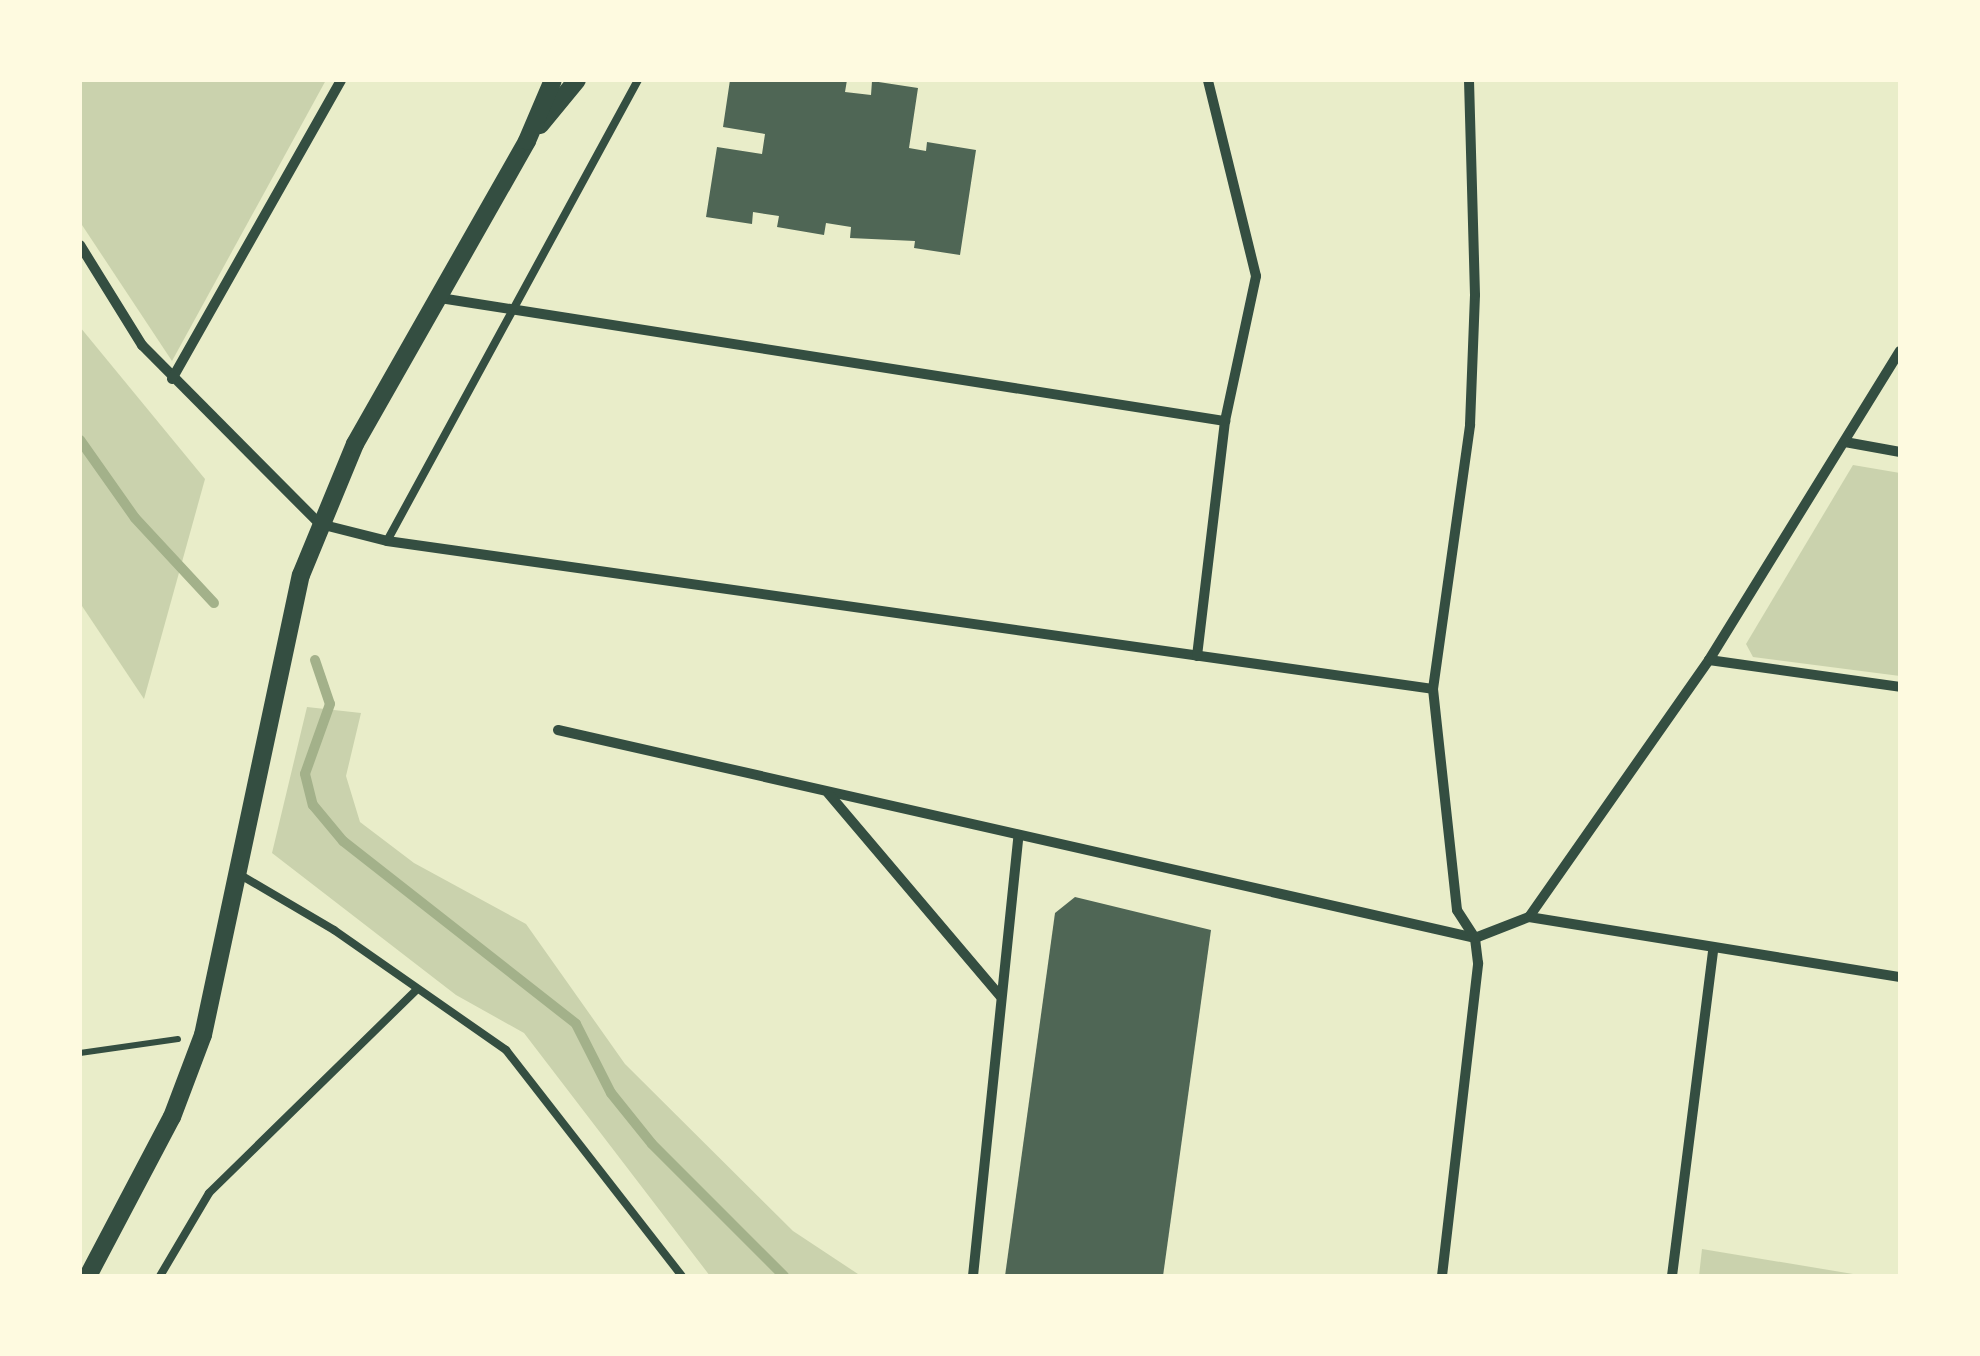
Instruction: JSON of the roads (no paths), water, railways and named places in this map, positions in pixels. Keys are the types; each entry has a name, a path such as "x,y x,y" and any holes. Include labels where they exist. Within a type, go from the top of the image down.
{"street":[{"path":"172,379 341,80"},
{"path":"88,1276 172,1117 203,1035 286,630 320,524 355,444 527,142 553,80"},
{"path":"527,142 577,80"},
{"path":"1196,656 1225,421 1256,276 1208,80"},
{"path":"1442,1276 1478,963 1475,938 1457,910 1433,689 1470,425 1475,295 1469,80"},
{"path":"80,244 142,345 320,524 387,541 1433,689"},
{"path":"440,298 1225,421"},
{"path":"558,730 1475,938 1528,916 1709,660 1900,350"},
{"path":"1846,442 1900,452"},
{"path":"1709,660 1900,687"},
{"path":"828,792 1000,996"},
{"path":"973,1276 1018,837"},
{"path":"1528,916 1713,950 1900,977"},
{"path":"1672,1276 1713,950"}],"lane":[{"path":"387,541 638,80"},
{"path":"237,873 506,1050 682,1276"},
{"path":"160,1276 209,1193 416,990"}],"waterway":[{"path":"80,440 135,518 214,603"},
{"path":"315,660 330,704 305,774 313,805 343,841 576,1024 611,1093 652,1144 784,1276"}]}
